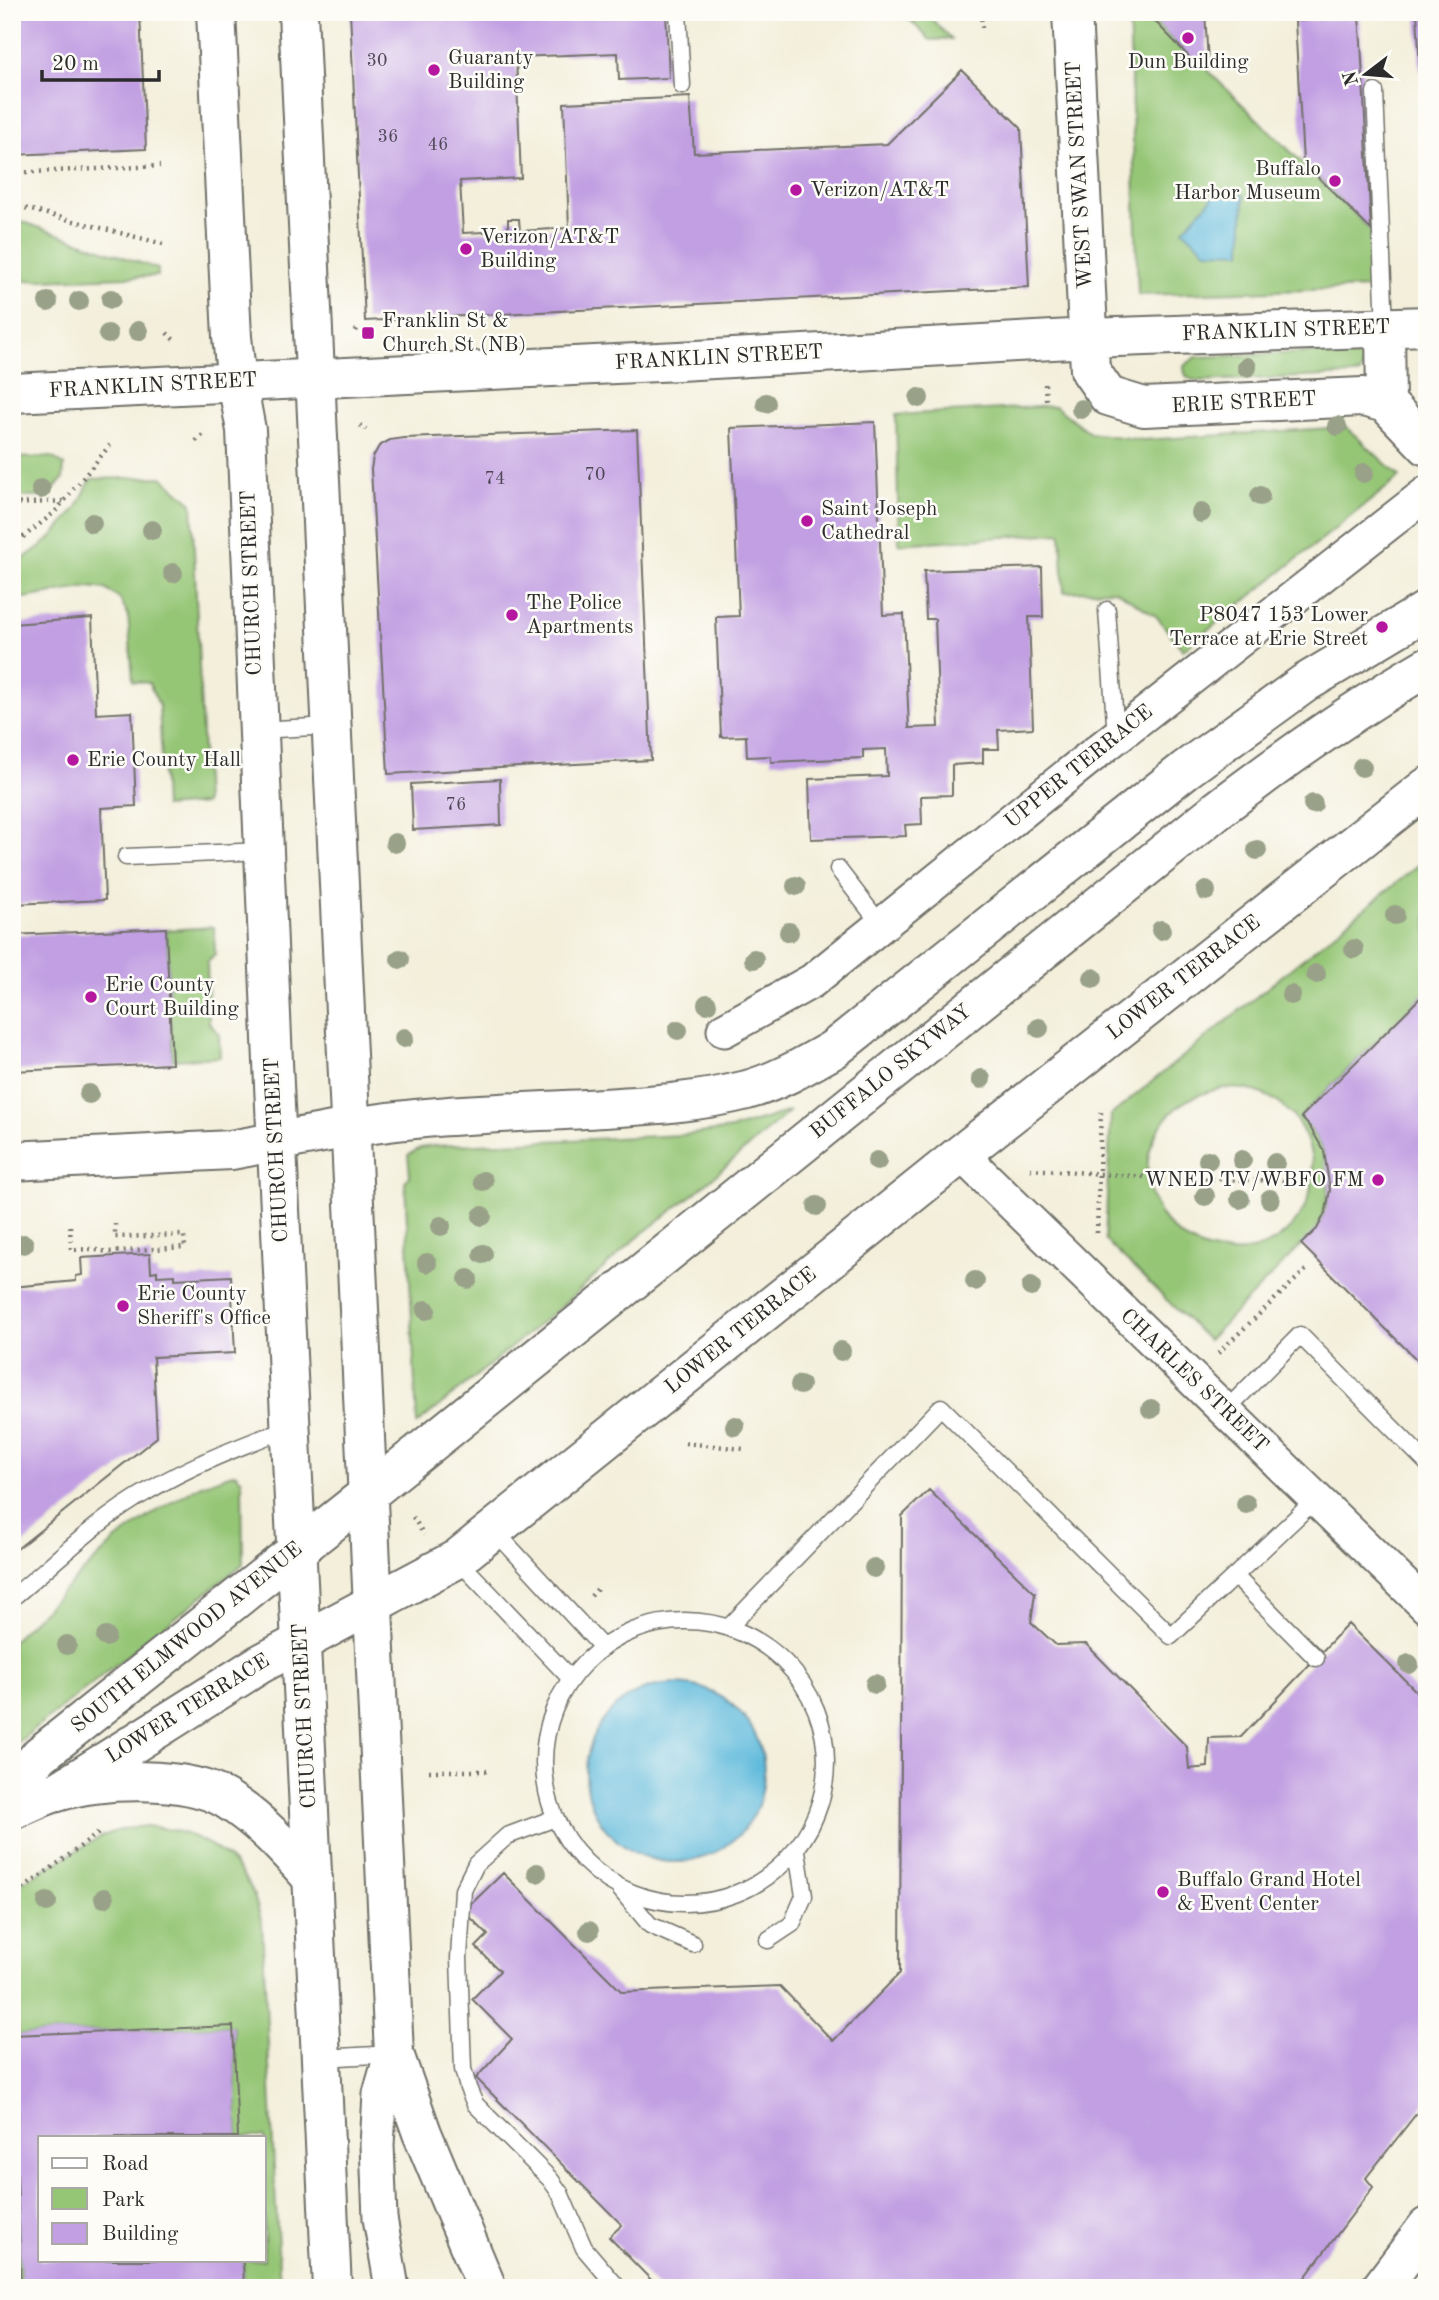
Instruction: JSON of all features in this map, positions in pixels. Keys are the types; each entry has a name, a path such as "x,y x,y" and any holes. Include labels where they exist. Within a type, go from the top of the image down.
{"main road":[{"name":"CHURCH STREET","path":"216,12 232,337 246,430 276,1141 331,2288"},
{"path":"298,12 394,2054 404,2088 487,2288"},
{"name":"WEST SWAN STREET","path":"1072,12 1089,338"},
{"name":"FRANKLIN STREET","path":"12,393 1089,338 1427,326"},
{"path":"1385,327 1386,403 1427,446"},
{"name":"ERIE STREET","path":"1089,338 1090,370 1108,396 1144,407 1363,397 1386,403"},
{"path":"12,1161 231,1150 393,1120 652,1105 707,1099 749,1089 791,1074 834,1049 1185,770 1305,683 1427,610"},
{"name":"BUFFALO SKYWAY","path":"369,1493 1151,863 1287,757 1372,699 1427,667"},
{"name":"LOWER TERRACE","path":"12,1810 57,1792 248,1671 457,1559 961,1154 1427,787"},
{"name":"SOUTH ELMWOOD AVENUE","path":"12,1789 40,1755 369,1493"},
{"path":"57,1792 118,1782 160,1781 208,1791 224,1798 272,1834 313,1879"},
{"path":"1381,2288 1427,2227"}],"street":[{"name":"UPPER TERRACE","path":"724,1030 813,981 1116,737 1427,492"},
{"name":"CHARLES STREET","path":"961,1154 1427,1607"},
{"path":"392,2288 380,2218 377,2145 380,2094 394,2054"},
{"path":"1405,2288 1427,2257"}],"lane":[{"path":"678,12 682,86"},
{"path":"1375,92 1385,327"},
{"path":"1107,610 1116,737"},
{"path":"258,730 331,726"},
{"path":"126,857 263,852"},
{"path":"838,869 881,925"},
{"path":"1225,1411 1300,1335 1427,1463"},
{"path":"730,1626 942,1407 1171,1636 1316,1499"},
{"path":"12,1598 110,1517 146,1491 188,1469 291,1427"},
{"path":"494,1530 601,1646"},
{"path":"457,1559 570,1678"},
{"path":"1235,1576 1316,1658"},
{"path":"620,1889 666,1904 715,1902 760,1884 797,1851 820,1808 828,1764 821,1719 801,1679 769,1647 730,1626 685,1619 652,1624 641,1626 601,1646 570,1678 548,1722 543,1771 555,1818 582,1859 620,1889 650,1925 693,1944"},
{"path":"555,1818 507,1836 476,1864 463,1891 459,1958 463,2069 475,2104 550,2179 560,2193 584,2248 618,2288"},
{"path":"768,1940 792,1924 804,1896 797,1851"},
{"path":"321,2058 394,2054"}],"path":[{"path":"981,12 982,29"},
{"path":"12,173 160,166"},
{"path":"12,205 163,244"},
{"path":"356,331 359,325"},
{"path":"167,333 174,340"},
{"path":"1045,384 1046,401"},
{"path":"360,425 366,430"},
{"path":"196,441 206,432"},
{"path":"12,546 55,512 110,445"},
{"path":"12,503 64,501"},
{"path":"1097,1238 1101,1110"},
{"path":"1029,1169 1147,1177 1285,1181"},
{"path":"70,1226 71,1250 119,1254 185,1247 184,1235 115,1237 115,1224"},
{"path":"1214,1357 1309,1267"},
{"path":"684,1443 744,1449"},
{"path":"413,1517 424,1536"},
{"path":"429,1771 491,1771"},
{"path":"12,1898 100,1832"}],"green space":[{"path":"902,12 925,12 951,39 930,40"},
{"path":"1129,12 1146,12 1197,65 1208,63 1209,72 1371,230 1373,288 1138,295"},
{"path":"12,218 158,269 158,276 12,281"},
{"path":"1362,351 1365,361 1360,374 1354,375 1198,381 1187,377 1184,370 1184,366 1196,357"},
{"path":"1055,406 1090,433 1143,440 1346,427 1400,477 1183,650 1156,616 1115,590 1064,592 1061,533 899,544 896,415"},
{"path":"52,457 64,465 63,479 46,497 12,497 12,458"},
{"path":"162,477 192,503 205,804 164,807 159,705 149,683 133,681 128,614 119,598 105,589 89,587 12,600 12,567 50,539 76,509 91,479"},
{"path":"1427,858 1427,991 1301,1116 1319,1143 1328,1170 1327,1199 1317,1229 1208,1340 1105,1240 1111,1115","holes":["1223,1088 1246,1089 1266,1095 1280,1104 1301,1128 1312,1159 1310,1192 1303,1210 1292,1226 1277,1239 1259,1248 1228,1252 1201,1247 1178,1234 1161,1215 1150,1191 1147,1165 1154,1139 1171,1113 1182,1103"]},
{"path":"214,927 215,954 207,962 209,1023 219,1034 220,1057 172,1060 166,930"},
{"path":"790,1111 696,1192 639,1236 563,1305 417,1424 405,1182 410,1175 408,1155 420,1148 432,1146 683,1135 732,1129"},
{"path":"235,1473 242,1480 243,1564 12,1747 12,1641 116,1540 158,1510 199,1486"},
{"path":"146,1826 162,1828 178,1831 206,1843 231,1861 250,1887 255,1900 262,1923 280,2288 244,2288 243,2262 266,2262 266,2136 238,2136 233,2026 12,2035 12,1888 102,1836 123,1829"},
{"path":"12,2073 21,2288 12,2288"}],"water":[{"path":"1215,195 1244,195 1242,252 1206,251 1183,230"},
{"path":"675,1684 709,1691 738,1710 757,1739 764,1773 757,1807 738,1836 709,1855 675,1862 641,1855 612,1836 593,1807 586,1773 593,1739 612,1710 641,1691"}],"building":[{"path":"12,12 140,12 146,149 12,155"},
{"path":"350,12 666,12 669,78 619,80 618,53 516,57 521,178 460,181 463,233 508,231 508,219 519,219 520,231 569,228 564,103 690,97 694,153 887,144 962,70 1021,128 1029,287 365,321"},
{"name":"Dun Building","path":"1146,12 1205,12 1208,63 1197,65"},
{"path":"1417,12 1427,12 1427,71 1420,71"},
{"path":"1359,17 1371,230 1303,162 1295,21"},
{"name":"Saint Joseph Cathedral","path":"875,422 883,615 904,614 909,728 939,727 935,619 926,619 924,571 1042,567 1043,617 1029,617 1033,728 998,730 999,749 983,749 983,763 952,765 952,795 921,796 922,824 905,825 906,836 811,839 809,779 887,776 886,749 863,750 863,758 771,762 771,756 747,757 746,736 721,737 716,617 739,616 731,428"},
{"name":"The Police Apartments","path":"637,430 651,760 388,774 371,469 379,446 390,440 404,438"},
{"name":"Erie County Hall","path":"92,618 96,714 132,712 136,806 101,808 105,900 12,904 12,624"},
{"path":"500,779 501,825 413,830 411,784"},
{"name":"Erie County Court Building","path":"166,928 172,1064 12,1071 12,935"},
{"name":"WNED TV/WBFO FM","path":"1427,991 1427,1370 1301,1244 1317,1229 1326,1211 1330,1190 1324,1151 1301,1117"},
{"path":"150,1254 151,1272 157,1271 157,1276 175,1275 175,1279 231,1276 235,1353 153,1357 157,1437 12,1553 12,1287 76,1281 76,1276 82,1275 81,1258"},
{"name":"Buffalo Grand Hotel & Event Center","path":"929,1490 1035,1593 1031,1622 1056,1645 1086,1644 1187,1747 1189,1769 1208,1767 1209,1738 1241,1737 1348,1624 1427,1702 1427,2100 1366,2178 1373,2187 1297,2288 659,2288 609,2237 622,2225 476,2078 512,2039 472,1999 500,1971 476,1947 488,1935 464,1911 503,1873 622,1992 780,1986 833,2041 900,1973 902,1516"},
{"path":"233,2026 238,2136 38,2136 38,2262 243,2262 244,2288 21,2288 12,2035"}],"place":[{"name":"Dun Building","path":"1188,38"},
{"name":"Guaranty Building","path":"434,70"},
{"name":"Buffalo Harbor Museum","path":"1335,181"},
{"name":"Verizon/AT&T","path":"796,190"},
{"name":"Verizon/AT&T Building","path":"466,249"},
{"name":"Franklin St & Church St (NB)","path":"368,333"},
{"name":"Saint Joseph Cathedral","path":"807,521"},
{"name":"The Police Apartments","path":"512,615"},
{"name":"P8047 153 Lower Terrace at Erie Street","path":"1382,627"},
{"name":"Erie County Hall","path":"73,760"},
{"name":"Erie County Court Building","path":"91,997"},
{"name":"WNED TV/WBFO FM","path":"1378,1180"},
{"name":"Erie County Sheriff's Office","path":"123,1306"},
{"name":"Buffalo Grand Hotel & Event Center","path":"1163,1892"}]}
